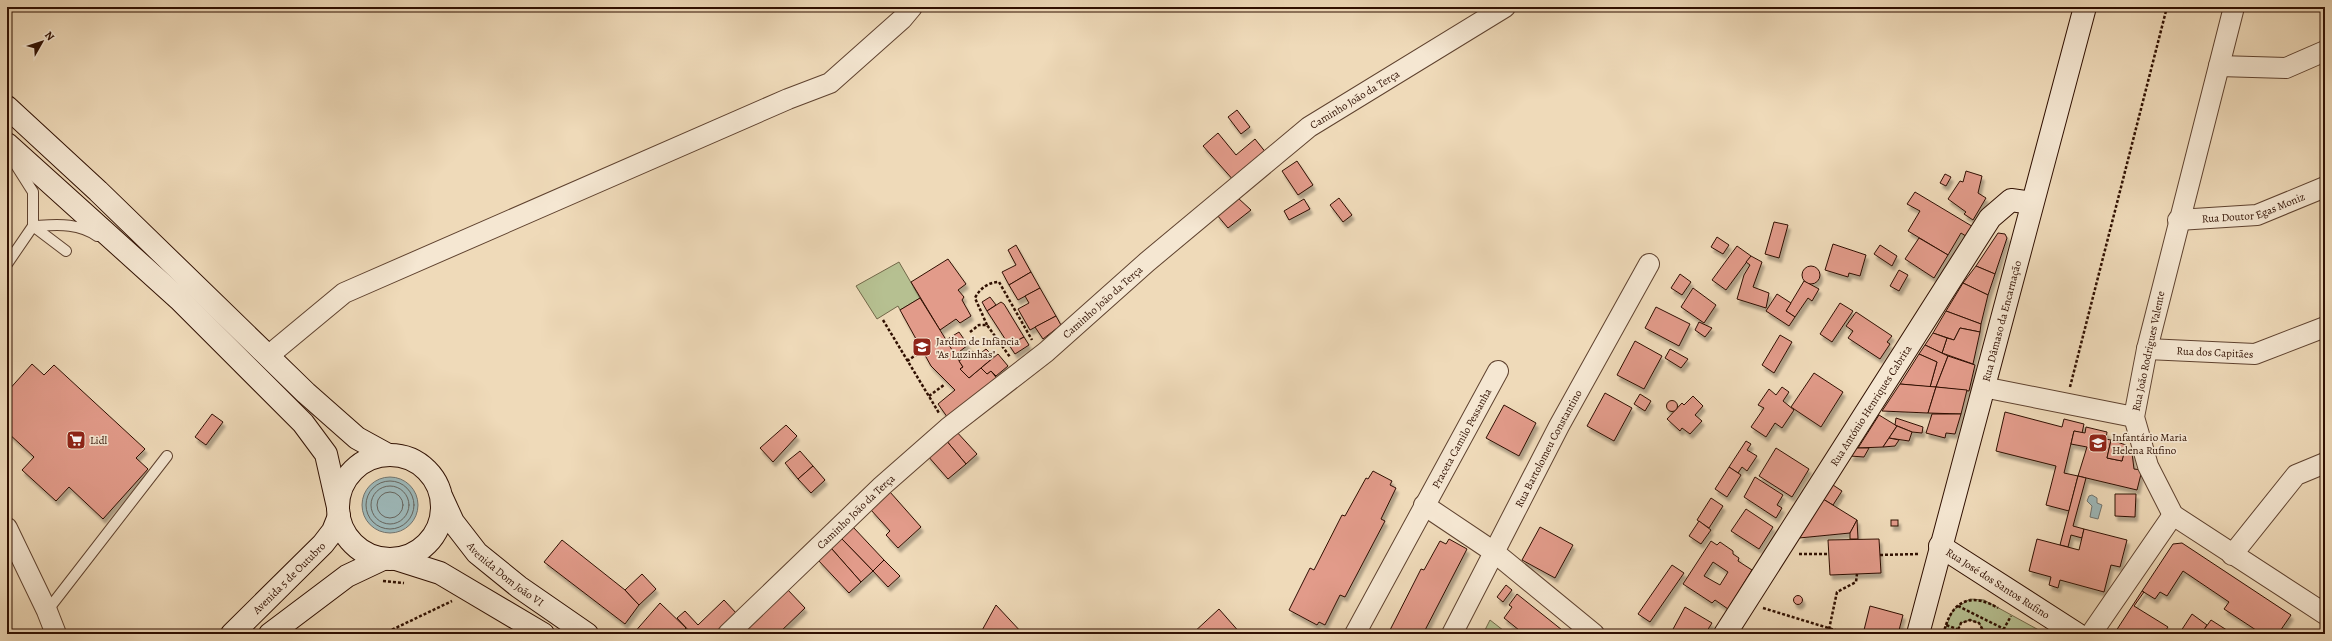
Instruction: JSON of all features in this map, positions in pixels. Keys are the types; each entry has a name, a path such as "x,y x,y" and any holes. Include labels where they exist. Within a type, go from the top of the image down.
{"main road":[{"name":"Rua Dâmaso da Encarnação","path":"1918,634 1940,546 2085,7"},
{"path":"7,107 98,191 268,356 357,438 388,455"},
{"path":"7,144 132,255 179,299 304,424 326,454 344,532 353,543 364,552 440,573 511,614 542,634"},
{"name":"Rua António Henriques Cabrita","path":"1725,634 1990,218 2011,200 2032,203"},
{"name":"Avenida Dom João VI","path":"339,511 342,488 353,471 368,460 388,455 407,458 420,465 434,479 453,522 477,553 519,587 587,634"},
{"name":"Avenida Dom João VI","path":"389,559 417,552 432,539 442,517 441,497"},
{"name":"Avenida 5 de Outubro","path":"232,634 323,544 333,531 339,511"},
{"name":"Rua José dos Santos Rufino","path":"1940,546 2077,634"},
{"path":"270,634 347,576 389,559"}],"street":[{"path":"268,356 344,293 788,99 830,83 902,19 912,7"},
{"name":"Caminho João da Terça","path":"728,634 882,486 948,428 1046,352 1147,262 1309,127 1505,7"},
{"name":"Rua João Rodrigues Valente","path":"2234,7 2178,220 2147,349 2134,417 2148,466 2173,515 2232,555 2325,614"},
{"path":"2219,66 2286,68 2325,51"},
{"name":"Rua Doutor Egas Moniz","path":"2178,220 2257,215 2325,186"},
{"name":"Rua Bartolomeu Constantino","path":"1452,634 1559,426 1649,264"},
{"name":"Rua dos Capitães","path":"2147,349 2255,354 2325,327"},
{"name":"Praceta Camilo Pessanha","path":"1355,634 1498,371"},
{"path":"1983,387 2134,417"},
{"path":"2232,555 2296,475 2325,463"},
{"path":"1424,505 1494,552 1594,634"},
{"path":"2091,634 2173,515"},
{"path":"7,528 47,611 56,634"}],"lane":[{"path":"7,153 22,173 33,192 33,226 7,264"},
{"path":"33,226 71,225 91,231 113,249 132,255"},
{"path":"33,226 66,251"},
{"path":"47,611 167,456"},
{"path":"511,614 523,634"}],"path":[{"path":"2066,403 2167,7"},
{"path":"1020,372 987,325 975,298 978,293 991,282 999,282 1022,326 1034,344 1046,352"},
{"path":"884,320 948,428"},
{"path":"970,332 979,325 987,325"},
{"path":"907,361 920,353"},
{"path":"928,396 944,385"},
{"path":"1798,554 1829,554"},
{"path":"1880,555 1918,554"},
{"path":"1828,634 1837,592 1856,582 1857,574"},
{"path":"377,580 407,583"},
{"path":"383,634 456,599 451,598"},
{"path":"1943,634 1949,616 1958,606 1970,599 1984,600 2002,610"},
{"path":"1756,606 1848,634"},
{"path":"1958,606 2004,629"},
{"path":"2001,634 2012,617 2007,614"},
{"path":"1978,622 1981,618"},
{"path":"1956,634 1957,629 1966,621 1978,622 1983,627 1985,634"},
{"path":"1946,626 1957,629"}],"green space":[{"path":"899,262 920,298 900,310 898,306 877,319 856,286"},
{"path":"1970,599 1984,600 2046,634 1985,634 1979,623 1970,620 1961,623 1956,634 1943,634 1953,610"},
{"path":"1490,620 1508,634 1483,634"}],"water":[{"path":"390,477 401,479 410,485 416,494 418,505 416,516 410,525 401,531 390,533 379,531 370,525 364,516 362,505 364,494 370,485 379,479"},
{"path":"2092,495 2097,498 2097,503 2102,505 2098,519 2090,517 2092,506 2087,501 2089,496"}],"building":[{"path":"1237,110 1250,127 1241,134 1228,117"},
{"path":"1218,133 1236,155 1255,139 1267,154 1235,182 1203,146"},
{"path":"1297,161 1313,185 1298,195 1282,171"},
{"path":"1966,171 1982,176 1978,193 1986,198 1973,220 1964,214 1966,212 1948,199 1960,181 1963,182"},
{"path":"1945,174 1951,177 1946,186 1940,183"},
{"path":"1915,192 1975,228 1969,238 1961,233 1948,255 1908,231 1920,211 1907,204"},
{"path":"1238,198 1251,210 1228,228 1217,215"},
{"path":"1339,198 1352,215 1343,222 1330,205"},
{"path":"1304,199 1310,209 1289,220 1284,211"},
{"path":"1774,222 1788,225 1779,258 1765,254"},
{"path":"1998,233 2005,234 2007,238 1995,274 1976,266"},
{"path":"1717,237 1729,245 1723,254 1711,247"},
{"path":"1919,238 1948,255 1934,278 1905,259"},
{"path":"1833,244 1866,255 1860,276 1849,273 1848,277 1825,270"},
{"path":"1016,245 1031,272 1009,285 1002,272 1016,265 1008,250"},
{"path":"1880,245 1897,256 1892,266 1874,254"},
{"path":"1737,246 1751,256 1726,290 1712,280"},
{"path":"1751,256 1762,262 1753,287 1769,293 1766,308 1737,299 1744,275 1750,265 1746,262"},
{"path":"948,259 966,284 958,290 964,297 962,300 971,316 960,323 956,319 940,330 911,282"},
{"path":"1811,266 1817,269 1820,275 1817,281 1811,284 1805,281 1802,275 1805,269"},
{"path":"1976,266 1995,274 1988,295 1963,283"},
{"path":"1899,270 1908,275 1899,291 1890,286"},
{"path":"1031,272 1040,288 1018,300 1009,285"},
{"path":"1680,274 1691,282 1682,295 1671,288"},
{"path":"1804,281 1819,289 1812,301 1808,298 1795,317 1786,311"},
{"path":"1963,283 1988,295 1981,324 1946,311"},
{"path":"1040,288 1056,316 1030,330 1018,309 1029,303 1025,296"},
{"path":"1693,288 1716,305 1704,323 1681,307"},
{"path":"1777,294 1791,303 1786,311 1795,317 1789,326 1766,311"},
{"path":"990,297 996,305 987,311 982,302"},
{"path":"920,298 963,367 960,369 969,378 981,368 987,374 991,371 999,381 950,421 938,404 955,390 931,366 900,310"},
{"path":"1001,302 1004,304 1024,337 1009,345 987,311"},
{"path":"1840,303 1853,311 1832,342 1820,334"},
{"path":"1656,307 1690,324 1679,346 1645,328"},
{"path":"1946,311 1981,324 1980,332 1960,328 1954,340 1933,333"},
{"path":"1856,312 1892,336 1887,342 1890,344 1880,359 1848,338 1853,331 1846,326"},
{"path":"1056,316 1061,325 1043,339 1035,327"},
{"path":"1699,322 1712,328 1705,337 1695,330"},
{"path":"1960,328 1980,332 1973,364 1942,353 1947,338 1954,340"},
{"path":"959,332 968,345 955,355 946,340"},
{"path":"1933,333 1947,338 1942,353 1925,345"},
{"path":"1780,335 1792,342 1774,373 1762,365"},
{"path":"1024,337 1029,345 1015,354 1009,345"},
{"path":"1635,341 1662,356 1644,389 1617,375"},
{"path":"1925,345 1948,356 1936,387 1930,387 1937,362 1919,354"},
{"path":"986,349 994,357 969,378 960,369 963,367 959,361 973,351 977,356"},
{"path":"1670,349 1688,359 1681,368 1665,358"},
{"path":"998,354 1008,366 996,376 991,371 987,374 981,368"},
{"path":"1919,354 1937,362 1930,387 1900,384"},
{"path":"1948,356 1975,365 1969,391 1936,387"},
{"name":"Lidl","path":"32,364 44,375 54,365 145,449 136,458 148,469 103,519 69,487 56,501 22,470 34,457 7,432 7,392"},
{"path":"1814,373 1843,392 1821,427 1791,407"},
{"path":"1900,384 1936,387 1928,413 1882,411"},
{"path":"1782,387 1789,392 1783,401 1794,410 1782,428 1775,423 1766,437 1751,427 1764,408 1758,405 1769,389 1776,395"},
{"path":"1936,387 1967,390 1961,414 1928,413"},
{"path":"1605,393 1632,408 1614,441 1587,426"},
{"path":"1640,394 1651,401 1645,411 1634,404"},
{"path":"1693,396 1703,406 1695,415 1702,421 1690,434 1682,428 1680,431 1667,419 1682,403 1684,405"},
{"path":"1672,400 1676,402 1678,406 1676,410 1672,412 1668,410 1666,406 1668,402"},
{"path":"1504,405 1536,423 1519,456 1486,438"},
{"path":"2005,412 2062,427 2064,419 2084,424 2082,433 2074,431 2064,473 2078,476 2069,511 2046,505 2056,466 1996,451"},
{"path":"212,414 223,422 206,445 195,437"},
{"path":"1932,414 1961,414 1955,434 1946,433 1945,438 1926,433"},
{"path":"1879,415 1897,426 1883,447 1858,448"},
{"path":"1896,418 1923,427 1922,433 1912,432 1895,425"},
{"path":"786,425 797,436 773,462 760,448"},
{"path":"1897,426 1912,432 1909,441 1889,438"},
{"path":"2086,427 2107,432 2106,439 2111,440 2107,458 2122,461 2124,451 2132,453 2134,469 2142,470 2137,490 2078,476 2087,447 2071,444 2074,431 2085,433"},
{"path":"955,430 977,454 966,464 945,439"},
{"path":"1889,438 1899,440 1895,446 1883,447"},
{"path":"945,439 966,464 948,479 927,455"},
{"path":"2111,440 2126,445 2122,461 2107,458"},
{"path":"1746,441 1751,444 1747,450 1757,456 1747,471 1742,467 1738,473 1729,467"},
{"path":"1776,448 1809,469 1792,497 1759,476"},
{"path":"1855,448 1869,448 1864,457 1850,456"},
{"path":"800,451 813,466 798,479 785,463"},
{"path":"813,466 825,480 811,493 798,479"},
{"path":"1729,467 1741,475 1727,497 1715,489"},
{"path":"1373,471 1392,481 1390,485 1396,488 1381,519 1385,521 1345,597 1340,595 1325,625 1319,622 1317,625 1289,610 1310,568 1314,570 1342,515 1345,516 1366,478 1368,479"},
{"path":"2078,476 2086,478 2073,526 2084,529 2082,538 2071,535 2068,547 2060,545"},
{"path":"1755,477 1783,495 1777,505 1782,508 1776,518 1744,497"},
{"path":"1833,485 1842,491 1833,505 1823,499"},
{"path":"890,492 921,527 898,548 886,535 890,531 871,510"},
{"path":"2115,494 2136,494 2135,517 2115,516"},
{"path":"1711,498 1723,506 1709,528 1697,520"},
{"path":"1823,499 1857,520 1850,533 1799,538"},
{"path":"1746,509 1773,527 1759,549 1731,531"},
{"path":"1857,520 1858,539 1850,539 1850,533"},
{"path":"1891,520 1898,520 1898,526 1891,526"},
{"path":"1699,521 1711,530 1701,544 1689,536"},
{"path":"853,527 884,560 873,571 841,538"},
{"path":"1540,527 1573,545 1555,578 1522,560"},
{"path":"2084,529 2127,540 2120,567 2111,565 2104,592 2060,580 2058,588 2049,585 2051,577 2029,571 2037,539 2079,550"},
{"path":"841,538 873,571 861,582 831,548"},
{"path":"1449,539 1467,549 1423,634 1388,634 1421,569 1424,570 1440,541 1446,544"},
{"path":"1879,539 1881,573 1830,575 1828,540"},
{"path":"562,540 625,590 639,605 625,624 544,562"},
{"path":"1711,541 1717,545 1720,542 1733,551 1733,554 1739,558 1738,561 1752,570 1728,609 1715,600 1712,603 1683,584","holes":["1713,562 1728,572 1720,585 1704,576"]},
{"path":"2182,543 2291,615 2278,634 2262,634 2224,609 2229,602 2183,571 2167,596 2160,592 2155,599 2142,591 2173,544"},
{"path":"831,548 861,582 849,593 818,560"},
{"path":"884,560 900,576 888,587 873,571"},
{"path":"1672,565 1684,573 1650,622 1638,614"},
{"path":"642,574 656,589 639,605 625,590"},
{"path":"1506,585 1512,590 1503,602 1497,597"},
{"path":"787,589 805,608 778,634 739,634"},
{"path":"2142,591 2144,592 2134,606 2168,627 2163,634 2114,634"},
{"path":"1517,594 1567,634 1524,634 1504,618 1512,607 1509,605"},
{"path":"1798,595 1803,600 1798,605 1793,600"},
{"path":"724,600 737,614 716,634 692,634 677,618 685,611 698,625"},
{"path":"660,603 686,628 680,634 633,634"},
{"path":"996,605 1023,634 980,634"},
{"path":"1870,606 1903,615 1898,634 1863,634"},
{"path":"1685,607 1712,623 1705,634 1677,634 1672,631"},
{"path":"1219,609 1241,634 1192,634"},
{"path":"2192,614 2207,625 2201,634 2179,634"},
{"path":"2211,620 2233,634 2207,634 2203,631"}],"place":[{"name":"Jardim de Infância \"As Luzinhas\"","path":"922,347"},
{"name":"Lidl","path":"76,440"},
{"name":"Infantário Maria Helena Rufino","path":"2098,443"}]}
